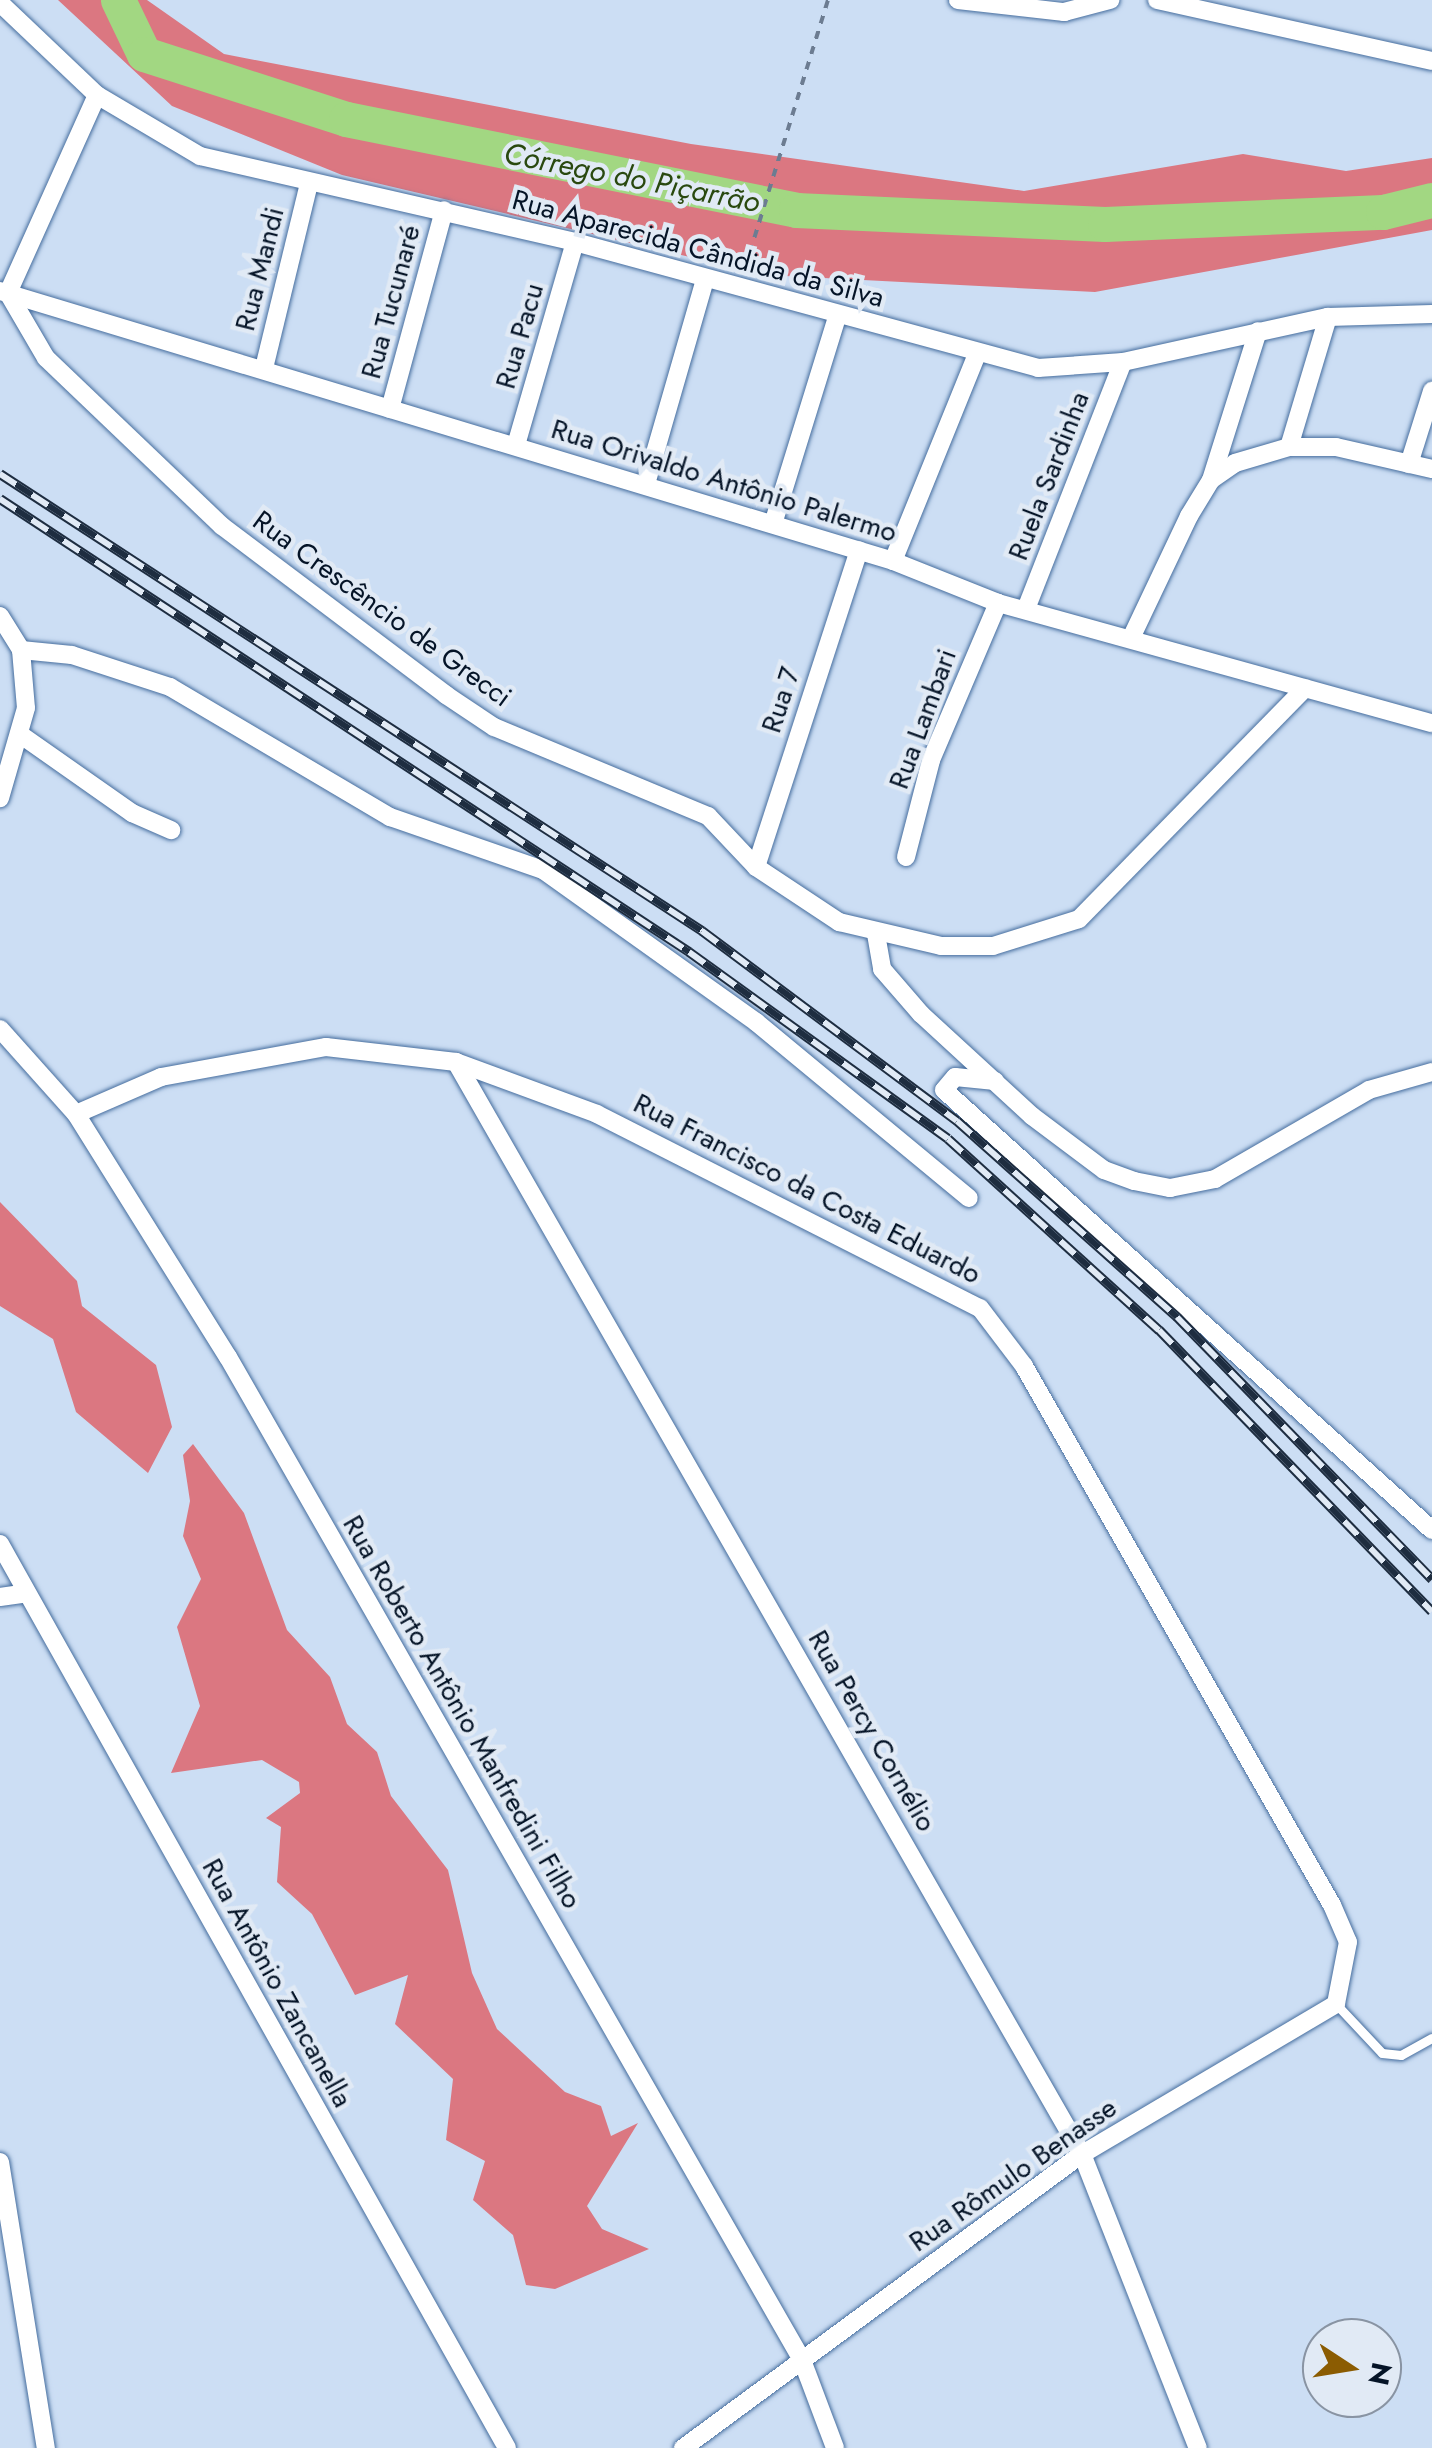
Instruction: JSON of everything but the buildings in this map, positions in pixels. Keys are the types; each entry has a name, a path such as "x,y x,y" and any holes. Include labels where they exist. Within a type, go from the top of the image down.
{"street":[{"path":"958,0 1064,12 1110,0"},
{"path":"1157,0 1432,61"},
{"name":"Rua Aparecida Cândida da Silva","path":"0,2 97,95 200,156 308,187 444,210 576,242 1038,368 1123,362 1328,317 1432,314"},
{"path":"4,292 97,95"},
{"name":"Rua Mandi","path":"265,364 308,187"},
{"name":"Rua Tucunaré","path":"390,409 444,210"},
{"name":"Rua Pacu","path":"516,445 576,242"},
{"path":"646,484 705,279"},
{"name":"Rua Orivaldo Antônio Palermo","path":"4,292 265,364 390,409 893,561 998,603 1133,634 1432,723"},
{"name":"Rua Crescêncio de Grecci","path":"4,292 46,358 222,526 494,727 708,816 756,867 839,922 876,934 993,946 1079,919 1306,688"},
{"path":"773,524 836,316"},
{"path":"1289,447 1328,317"},
{"path":"1133,634 1211,480 1228,414 1258,331"},
{"path":"893,561 977,354"},
{"name":"Ruela Sardinha","path":"1026,609 1123,362"},
{"path":"1409,464 1432,391"},
{"path":"1211,480 1289,447 1432,470"},
{"name":"Rua 7","path":"756,867 859,550"},
{"name":"Rua Lambari","path":"906,857 931,760 998,603"},
{"path":"0,616 21,650 21,735 0,798"},
{"path":"21,650 72,654 170,687 390,817 544,870 756,1022 969,1198"},
{"path":"21,735 132,813 171,830"},
{"path":"876,934 882,969 995,1081 1104,1170 1170,1188 1215,1179 1369,1090 1432,1072"},
{"name":"Rua Roberto Antônio Manfredini Filho","path":"0,1029 76,1114 228,1357 802,2360 835,2448"},
{"name":"Rua Francisco da Costa Eduardo","path":"76,1114 161,1078 326,1048 456,1062 597,1114 980,1308 1024,1366 1348,1942 1336,2004"},
{"name":"Rua Percy Cornélio","path":"456,1062 1082,2154 1198,2448"},
{"path":"995,1081 955,1076 944,1090 1432,1530"},
{"name":"Rua Antônio Zancanella","path":"0,1544 508,2448"},
{"path":"0,1598 26,1593"},
{"name":"Rua Rômulo Benasse","path":"683,2448 1082,2154 1336,2004"},
{"path":"0,2162 46,2448"}],"lane":[{"path":"1336,2004 1382,2053 1401,2055 1432,2038"}],"path":[{"path":"740,288 828,0"}],"shaded area":[{"path":"58,0 147,0 224,54 691,144 1024,191 1243,154 1346,171 1432,158 1432,230 1095,292 766,275 342,175 172,106"},
{"path":"0,1202 77,1281 82,1306 156,1365 172,1427 148,1473 76,1412 53,1339 0,1306"},
{"path":"193,1444 244,1513 287,1630 330,1677 347,1724 377,1752 391,1796 448,1870 472,1973 497,2029 565,2092 601,2106 611,2136 638,2123 587,2206 602,2229 649,2249 555,2289 526,2285 513,2235 473,2200 485,2161 446,2140 453,2079 395,2024 408,1975 355,1995 312,1914 277,1882 281,1827 266,1818 300,1793 299,1782 262,1760 171,1773 200,1706 177,1627 201,1579 183,1536 190,1501 183,1455"}],"waterway":[{"name":"Córrego do Piçarrão","path":"118,0 144,54 346,119 796,210 1105,224 1383,212 1432,200"}],"railway":[{"path":"0,474 702,931 957,1121 1177,1317 1432,1579"},
{"path":"0,499 689,952 948,1139 1159,1330 1432,1612"}]}
